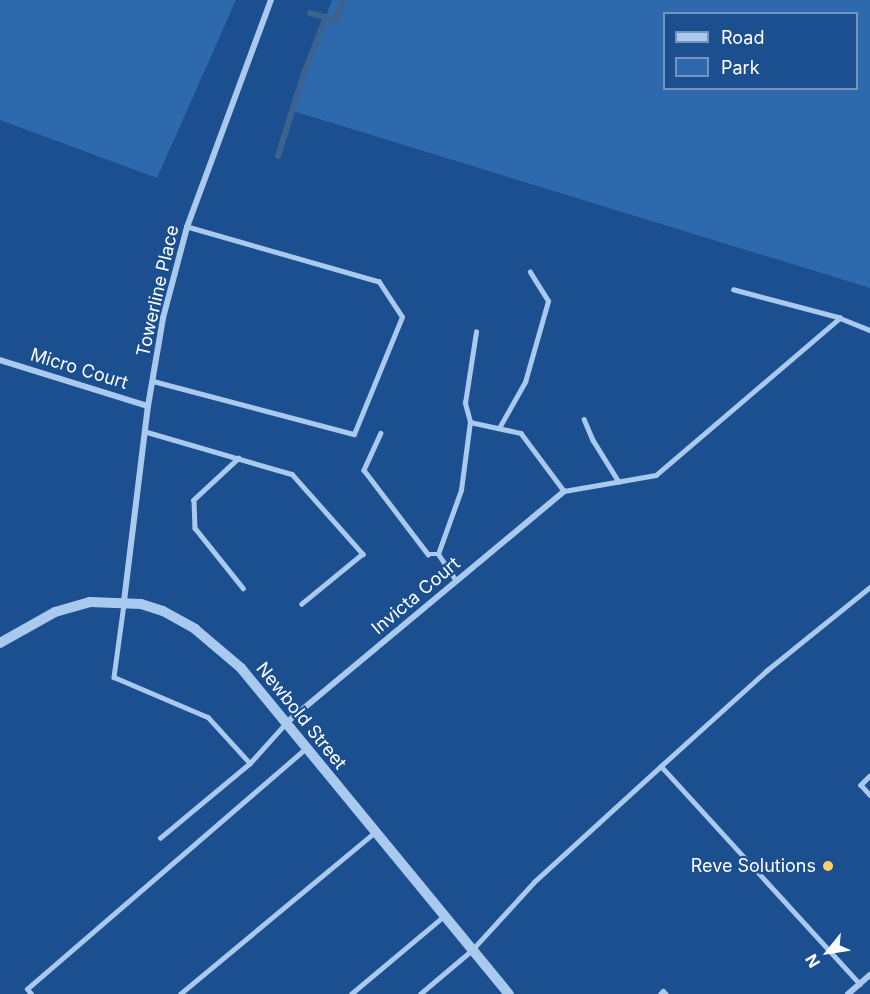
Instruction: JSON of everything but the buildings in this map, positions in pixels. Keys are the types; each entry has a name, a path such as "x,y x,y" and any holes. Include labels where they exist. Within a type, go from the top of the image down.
{"street":[{"name":"Towerline Place","path":"124,601 147,432 148,406 164,318 187,227 271,0"},
{"name":"Micro Court","path":"0,360 148,406"},
{"name":"Invicta Court","path":"286,723 564,491"},
{"name":"Newbold Street","path":"0,643 55,612 90,602 124,601 164,611 195,629 241,668 509,994"},
{"path":"848,994 870,975"}],"lane":[{"path":"153,381 354,434 402,317 379,282 187,227"},
{"path":"499,428 525,382 548,301 530,272"},
{"path":"734,290 840,318 870,330"},
{"path":"470,422 521,433 564,491 656,475 840,318"},
{"path":"438,554 461,490 470,422 465,403 476,332"},
{"path":"585,419 593,440 619,482"},
{"path":"147,432 292,474 363,554 302,604"},
{"path":"381,433 364,470 428,554 438,554"},
{"path":"239,459 194,500 195,528 243,588"},
{"path":"438,554 456,581"},
{"path":"420,994 472,950 534,882 766,671 870,587"},
{"path":"124,601 114,677 208,717 250,763"},
{"path":"160,838 250,763 286,723"},
{"path":"31,994 27,989 306,748"},
{"path":"661,766 860,984"},
{"path":"870,776 861,785 870,795"},
{"path":"180,994 375,832"},
{"path":"351,994 444,916"},
{"path":"660,994 663,991 666,994"}],"green space":[{"path":"0,0 236,0 157,178 0,120"},
{"path":"332,0 870,0 870,288 293,111"}],"waterway":[{"path":"310,13 336,20 343,0"},
{"path":"278,156 303,76 326,17"}],"place":[{"name":"Reve Solutions","path":"828,866"}]}
